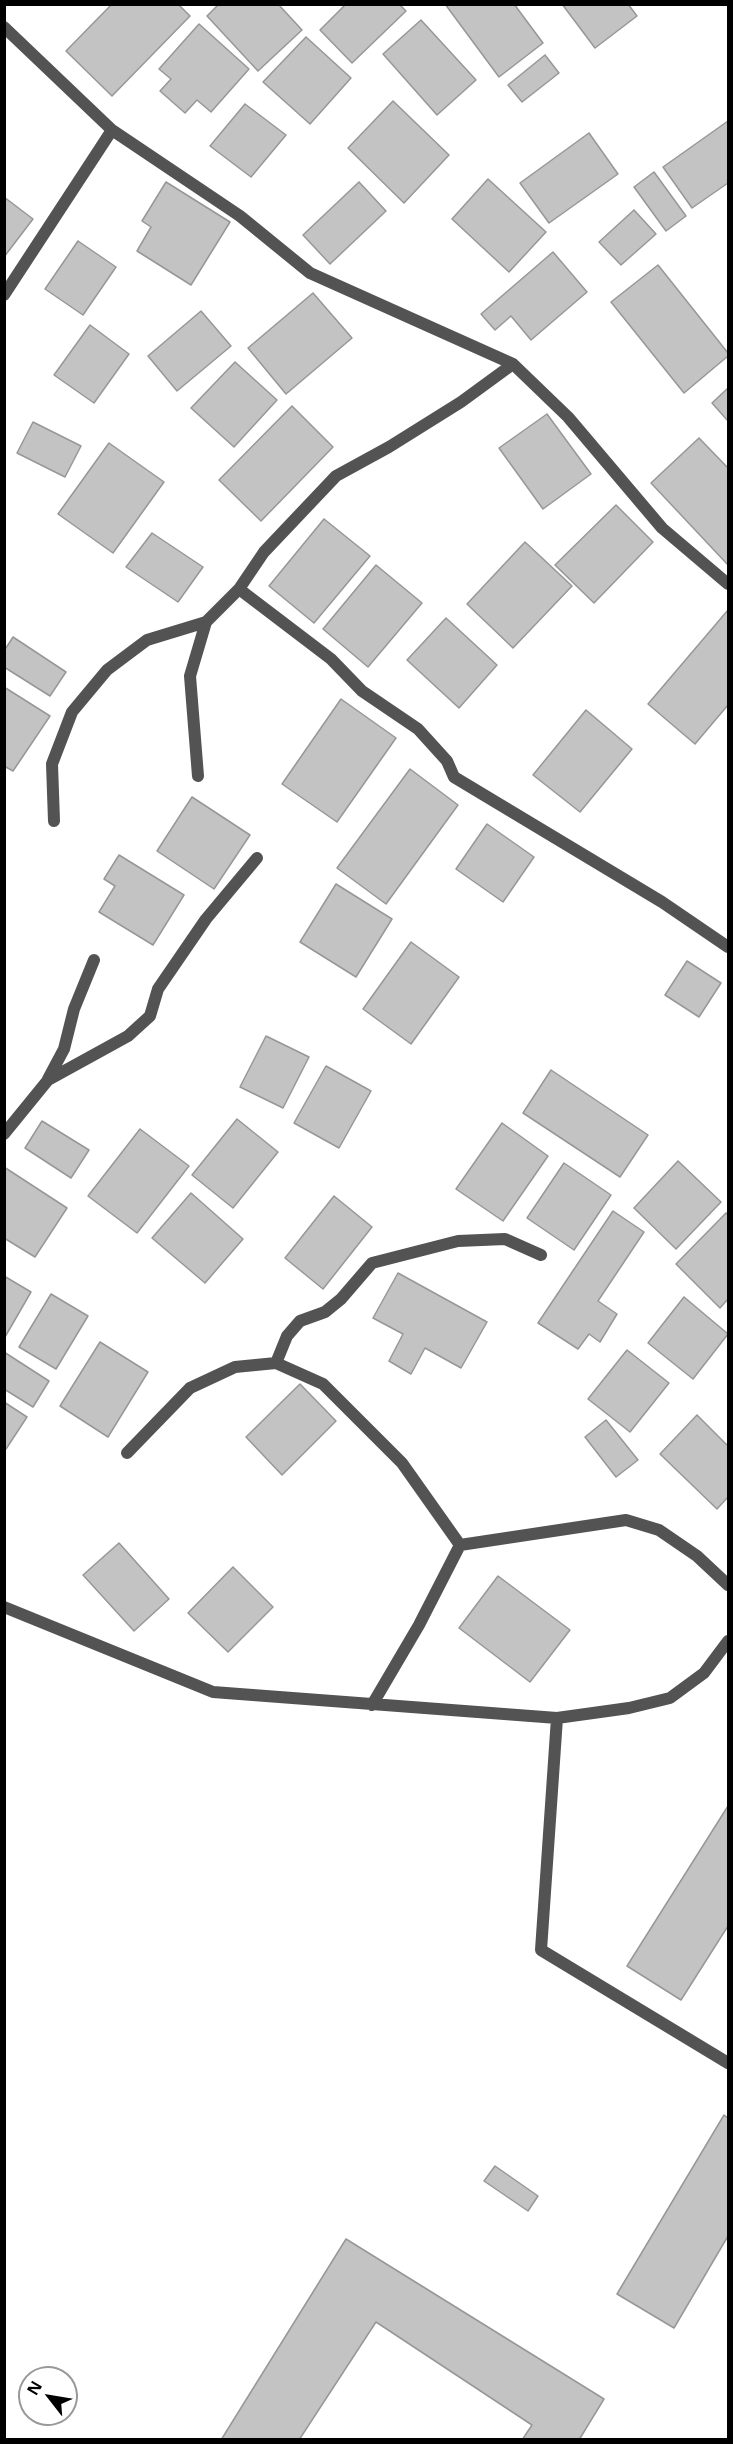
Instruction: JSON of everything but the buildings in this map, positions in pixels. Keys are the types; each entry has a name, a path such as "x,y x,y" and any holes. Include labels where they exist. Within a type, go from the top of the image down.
{"street":[{"path":"4,27 111,130 240,216 310,273 513,364 568,417 662,528 729,584"},
{"path":"4,295 111,130"},
{"path":"54,821 52,764 72,712 107,670 147,640 206,622 239,589 264,552 336,476 398,442 513,364"},
{"path":"239,589 331,659 362,691 418,729 447,762 454,777 662,902 729,947"},
{"path":"198,776 190,676 206,622"},
{"path":"48,1080 128,1036 150,1016 158,989 206,919 257,858"},
{"path":"4,1134 48,1080 64,1049 74,1009 94,960"},
{"path":"276,1363 287,1336 300,1321 325,1312 341,1299 372,1263 458,1241 505,1239 542,1255"},
{"path":"127,1453 190,1388 235,1366 276,1363 323,1384 402,1463 460,1545"},
{"path":"460,1545 626,1520 659,1530 697,1556 729,1585"},
{"path":"372,1705 419,1624 460,1545"},
{"path":"4,1607 213,1692 557,1718 629,1708 670,1698 704,1673 729,1641"},
{"path":"557,1718 541,1950 729,2063"}]}
